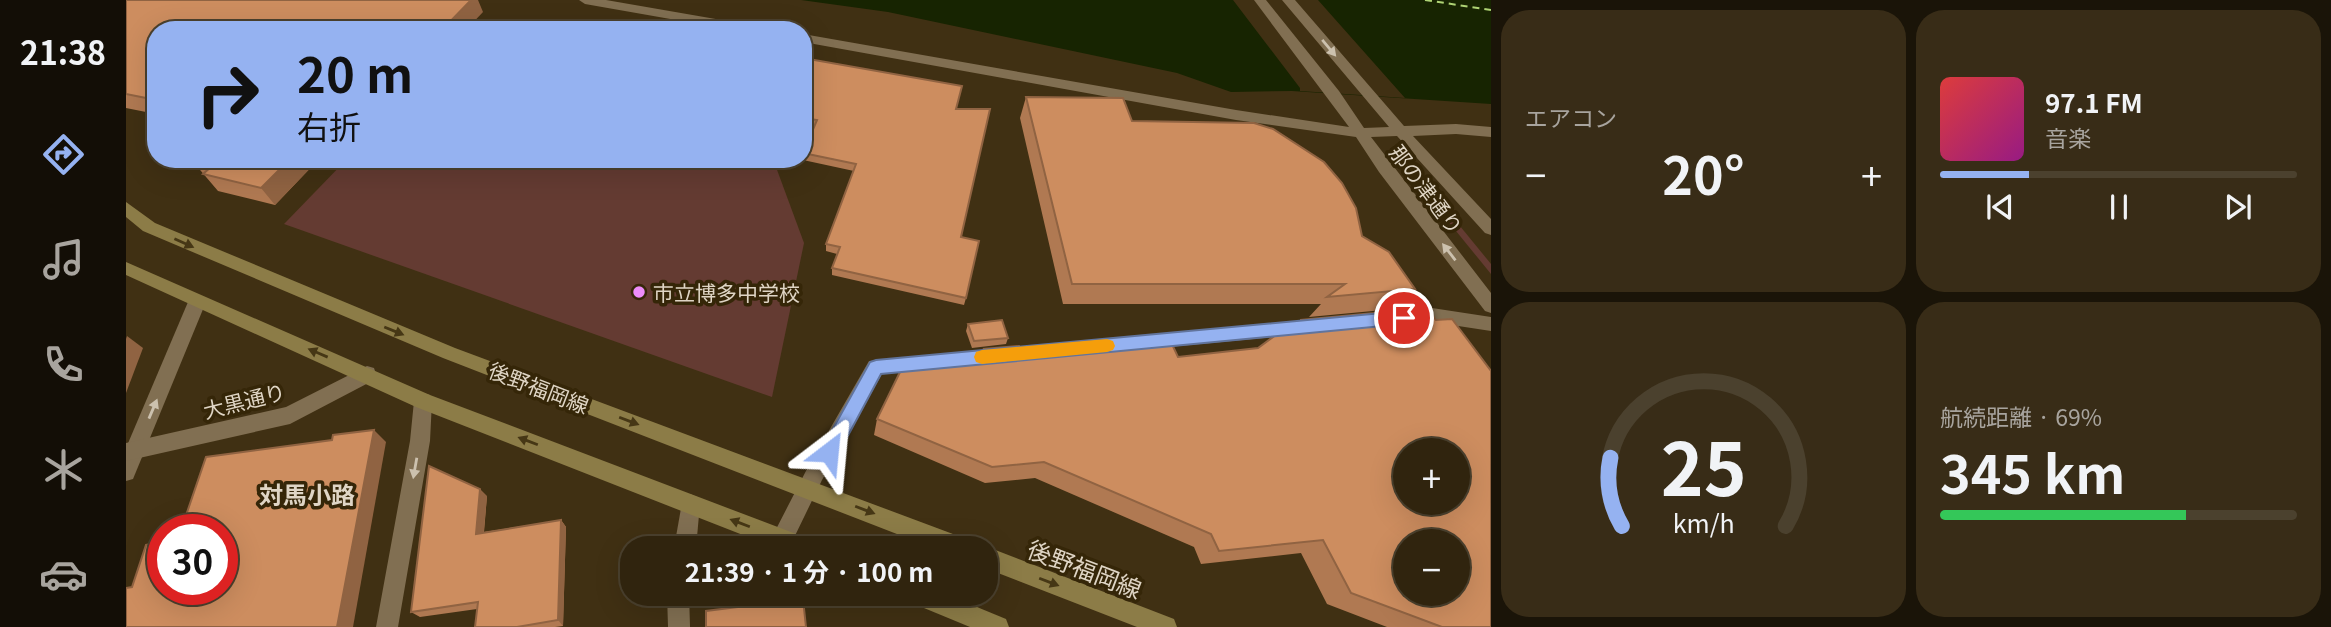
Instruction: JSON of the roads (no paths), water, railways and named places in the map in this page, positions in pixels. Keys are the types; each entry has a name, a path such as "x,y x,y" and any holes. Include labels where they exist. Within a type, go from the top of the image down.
{"main road":[{"name":"後野福岡線","path":"126,208 149,227 389,329 930,536"},
{"path":"126,268 423,401 774,536"},
{"name":"後野福岡線","path":"998,562 1166,627"},
{"path":"947,606 998,627"}],"street":[{"path":"585,0 705,21"},
{"name":"那の津通り","path":"1260,0 1334,94 1359,133 1491,306"},
{"name":"那の津通り","path":"1288,0 1399,130 1491,229"},
{"path":"812,40 1236,115 1359,133 1456,129 1491,132"},
{"path":"126,472 131,451 197,302"},
{"path":"1390,319 1432,315 1491,324"},
{"path":"783,536 805,487 829,452 876,367 1321,326"},
{"name":"大黒通り","path":"131,451 290,415 367,374"},
{"path":"387,627 420,441 423,401"},
{"path":"686,536 690,504"},
{"path":"679,606 680,627"}],"place":[{"name":"市立博多中学校","path":"639,292"}],"district":[{"name":"対馬小路","path":"307,493"}]}
